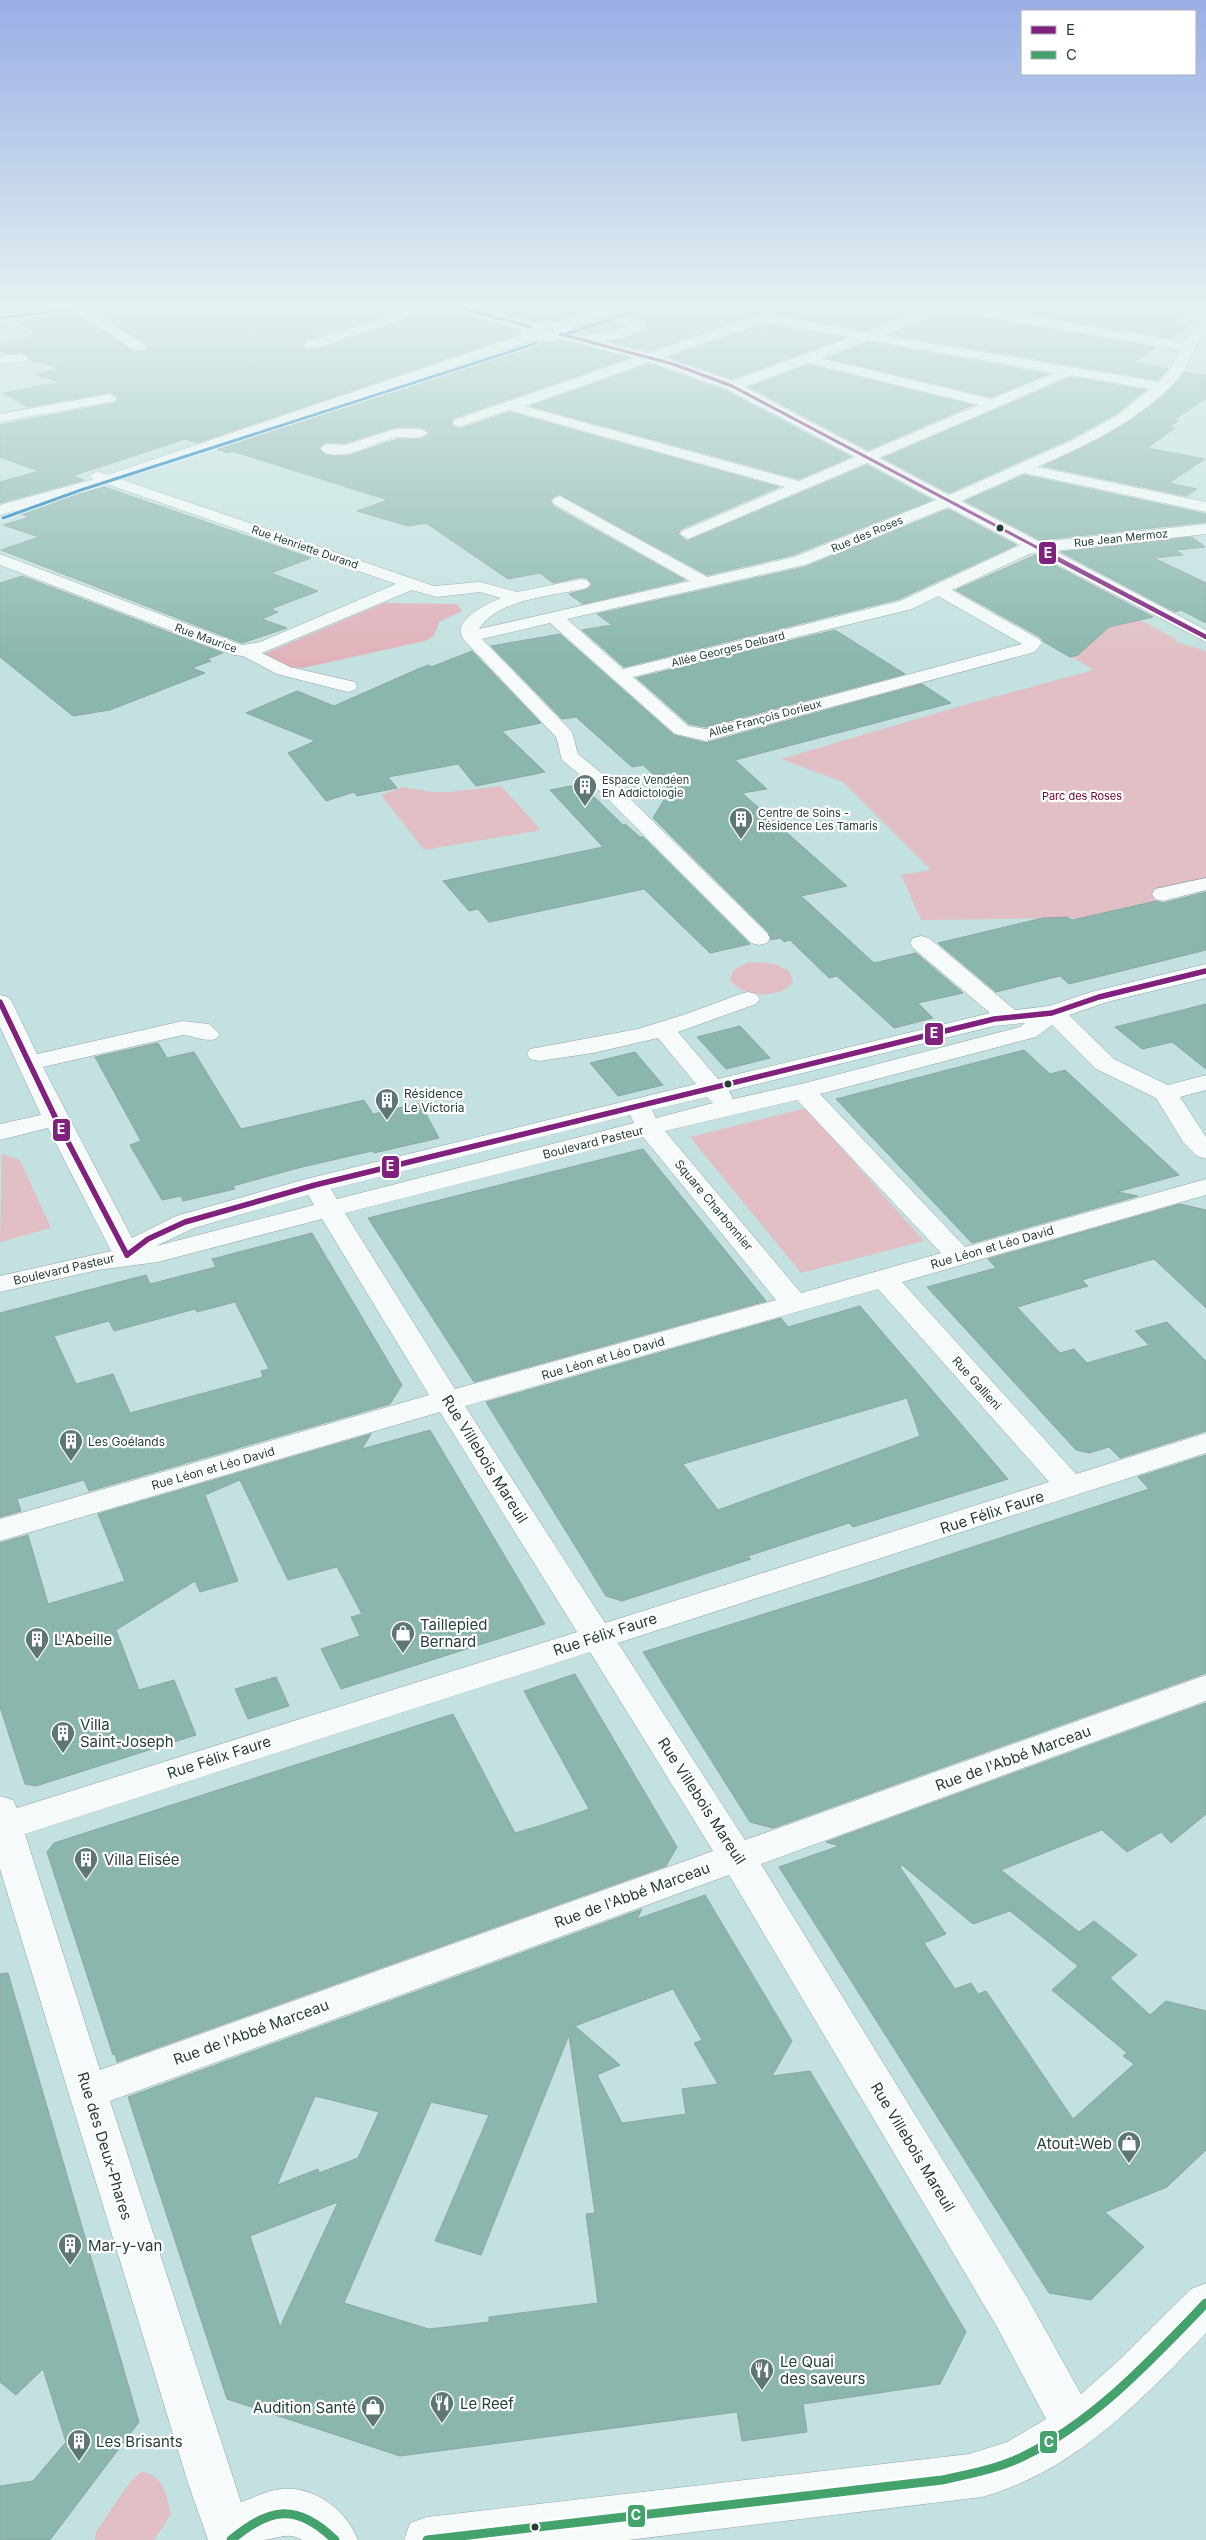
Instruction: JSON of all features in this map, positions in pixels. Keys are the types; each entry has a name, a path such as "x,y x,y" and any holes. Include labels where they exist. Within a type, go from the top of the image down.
{"street":[{"path":"5,509 270,426"},
{"path":"580,426 800,486"},
{"path":"808,426 1206,637"},
{"path":"688,534 942,426"},
{"name":"Rue des Roses","path":"470,636 800,561 1022,468 1111,426"},
{"path":"328,448 347,450 396,433 421,433"},
{"path":"1022,468 1206,506"},
{"name":"Rue Henriette Durand","path":"102,478 439,592 486,587 515,598"},
{"path":"560,501 706,583"},
{"name":"Rue Jean Mermoz","path":"939,590 1019,552 1037,547 1206,529"},
{"name":"Rue Maurice","path":"0,559 233,650 248,651 264,647 412,584"},
{"path":"582,584 515,598 486,611 470,626 470,636 566,736 569,756 610,789 759,938"},
{"name":"Allée Georges Delbard","path":"620,675 906,605 939,590"},
{"name":"Allée François Dorieux","path":"554,618 682,730 706,735 1029,648 1033,642 939,590"},
{"path":"248,651 272,668 348,686"},
{"path":"1163,894 1206,884"},
{"path":"921,943 1009,1016"},
{"name":"Boulevard Pasteur","path":"0,1284 83,1263 127,1256 158,1254 322,1197 637,1104 705,1080 1009,1016 1052,1012 1100,997 1206,972"},
{"path":"539,1054 616,1042 712,1014 748,999"},
{"path":"0,1002 56,1119 127,1256"},
{"path":"1052,1012 1072,1029 1105,1064 1165,1093 1192,1137 1206,1151"},
{"name":"Boulevard Pasteur","path":"322,1197 649,1128 729,1107 803,1091 1028,1032 1052,1012"},
{"path":"29,1063 183,1028 201,1029 208,1034"},
{"path":"662,1029 729,1107"},
{"path":"1165,1093 1206,1082"},
{"path":"803,1091 959,1256"},
{"name":"Square Charbonnier","path":"637,1104 649,1128 795,1304"},
{"path":"0,1132 56,1119"},
{"name":"Rue Léon et Léo David","path":"0,1530 447,1400 795,1304 1206,1187"},
{"name":"Rue Villebois Mareuil","path":"322,1197 447,1400 737,1857 1012,2312 1074,2426"},
{"name":"Rue Gallieni","path":"884,1278 1070,1487"},
{"name":"Rue Félix Faure","path":"2,1821 597,1637 1206,1443"},
{"name":"Rue de l'Abbé Marceau","path":"87,2092 1206,1688"},
{"name":"Rue des Deux-Phares","path":"2,1821 211,2483 231,2539"},
{"path":"427,2540 936,2481 990,2471 1038,2450 1074,2426 1110,2398 1206,2302"},
{"path":"231,2539 248,2524 267,2514 286,2511 307,2514 323,2525 336,2540"}],"green space":[{"name":"Parc des Roses","path":"1132,616 1178,640 1175,641 1206,652 1206,889 1078,918 921,920 901,875 931,870 843,782 781,759 971,703 1094,670 1040,638"},
{"path":"501,786 541,830 424,850 381,795 403,787 432,792 450,792"},
{"path":"747,963 776,964 790,972 793,982 779,992 761,994 743,990 730,980 733,970"},
{"path":"806,1108 924,1241 801,1273 690,1137"},
{"path":"2,1154 20,1160 51,1228 0,1242"},
{"path":"141,2472 155,2477 159,2481 163,2487 171,2514 154,2540 95,2540 96,2532 131,2481"}],"shaded area":[{"path":"384,603 457,604 462,611 439,622 434,636 425,641 303,668 276,666 264,654"}],"building":[{"path":"0,426 249,426 197,443 185,439 72,476 84,480 0,503 0,482 39,471 0,457"},
{"path":"286,426 452,426 460,429 470,426 558,426 779,487 681,529 678,534 687,541 867,465 932,500 793,555 707,575 559,494 550,500 553,506 685,580 583,604 569,594 588,589 592,584 587,578 581,577 553,583 540,573 508,579 426,523 408,526 357,511 388,500 232,451 228,453 217,449","holes":["395,427 421,427 430,433 422,439 398,439 347,456 326,455 318,448 326,442 346,443"]},
{"path":"602,426 791,426 851,457 799,479"},
{"path":"822,426 925,426 868,450"},
{"path":"958,426 1094,426 1072,438 949,493 883,458"},
{"path":"1122,426 1172,426 1170,427 1175,428 1147,448 1205,459 1169,483 1197,489 1186,496 1043,466 1094,442"},
{"path":"1024,475 1206,514 1206,522 1040,540 965,501"},
{"path":"104,487 311,558 271,573 318,591 271,609 278,612 262,619 287,628 242,643 1,550 39,537 3,525 29,517 17,512"},
{"path":"948,509 1016,545 899,599 624,667 582,630 612,625 597,614 805,567"},
{"path":"1192,537 1205,547 1176,550 1183,555 1154,558 1206,583 1206,623 1181,610 1175,612 1061,552"},
{"path":"1035,555 1153,617 1109,627 1078,655 1070,657 1044,642 1040,637 956,590"},
{"path":"22,576 223,653 207,659 211,661 192,668 205,673 110,710 73,716 0,657 0,583"},
{"path":"835,630 905,674 706,727 689,724 637,678"},
{"path":"560,634 674,735 706,743 922,684 951,703 735,760 767,789 742,793 847,886 801,896 874,963 916,953 963,993 918,1003 933,1018 894,1028 837,976 829,978 790,940 784,942 780,938 771,940 768,932 653,818 670,790 643,765 632,767 576,717 562,719 491,646"},
{"path":"472,651 541,723 502,731 545,772 476,786 458,764 388,777 397,788 357,796 354,792 326,801 288,753 315,741 246,713 297,691 334,706 418,669 429,665 431,667"},
{"path":"581,784 623,825 625,824 641,838 642,836 750,944 710,953 644,889 489,922 478,909 469,911 443,881 603,847 550,790"},
{"path":"1206,892 1206,950 1069,984 1060,976 996,992 938,943 1043,918 1067,917 1072,920 1156,901 1163,903"},
{"path":"1206,1004 1206,1069 1172,1042 1142,1049 1115,1027"},
{"path":"740,1026 770,1058 726,1069 697,1037"},
{"name":"Résidence Le Victoria","path":"158,1043 167,1058 194,1052 241,1129 364,1100 373,1114 420,1103 439,1138 302,1167 233,1186 235,1189 183,1201 181,1196 162,1200 130,1145 141,1141 95,1057"},
{"path":"1024,1050 1050,1074 1065,1070 1179,1175 1117,1192 1138,1196 972,1243 836,1099"},
{"path":"635,1052 663,1085 618,1096 590,1063"},
{"path":"643,1149 766,1301 474,1382 368,1218"},
{"path":"1180,1204 1206,1210 1206,1308 1154,1259 1082,1280 1088,1286 1017,1307 1060,1353 1074,1349 1087,1363 1149,1345 1135,1331 1167,1322 1206,1361 1206,1431 1120,1458 1109,1447 1089,1453 1076,1450 927,1287 996,1268 988,1259"},
{"path":"312,1233 402,1385 390,1404 89,1491 84,1480 17,1499 21,1511 0,1517 0,1313 146,1275 150,1284 216,1267 212,1259","holes":["235,1302 269,1369 261,1371 263,1377 130,1413 113,1374 76,1384 54,1336 109,1321 114,1331 195,1309 197,1312"]},
{"path":"860,1306 1008,1479 853,1527 849,1523 748,1556 751,1559 622,1601 606,1596 486,1402 781,1318 788,1327","holes":["907,1398 920,1436 718,1510 683,1464"]},
{"path":"430,1430 545,1624 341,1689 321,1649 360,1636 351,1617 362,1614 337,1567 288,1580 240,1480 205,1495 238,1581 200,1592 195,1581 116,1630 139,1690 174,1680 196,1735 36,1786 25,1784 0,1707 0,1543 28,1535 48,1604 125,1581 98,1514 371,1434 362,1449"},
{"path":"1206,1455 1206,1673 773,1828 750,1822 643,1652 869,1581 1149,1489 1138,1477"},
{"path":"575,1674 677,1847 666,1866 117,2062 115,2054 113,2055 47,1852 54,1843 453,1714 515,1833 542,1825 589,1809 524,1691"},
{"path":"276,1677 289,1706 248,1719 235,1689"},
{"path":"1206,1703 1206,1814 1171,1843 1161,1832 1127,1852 1102,1830 1001,1870 1079,1932 1094,1921 1137,1955 1110,1978 1150,2015 1166,2001 1206,2011 1206,2150 1167,2187 1105,2212 1144,2247 1091,2300 1049,2293 779,1867 839,1846 826,1842","holes":["902,1865 973,1924 1010,1911 1078,1966 1052,1990 1127,2053 1123,2056 1134,2064 1073,2119 986,1991 978,1994 971,1983 955,1989 924,1943 946,1934 900,1867"]},
{"path":"705,1895 792,2041 772,2076 810,2071 966,2332 940,2384 803,2404 807,2432 742,2441 737,2412 400,2456 227,2399 128,2097 642,1909 637,1919","holes":["673,1989 702,2040 694,2043 718,2084 682,2089 686,2114 622,2123 597,2075 620,2065 575,2026","569,2035 595,2213 586,2214 598,2303 489,2317 489,2322 429,2329 344,2303 431,2102 489,2115 435,2241 481,2255","315,2096 379,2112 358,2158 319,2173 318,2169 277,2185","338,2202 280,2327 250,2236"]},
{"path":"8,1973 139,2422 50,2540 0,2540 0,2486 33,2481 66,2442 43,2369 16,2395 0,2382 0,1974"}],"transit line":[{"path":"3,518 81,490 281,426"},
{"name":"E","path":"807,426 1206,637"},
{"name":"E","path":"127,1255 148,1239 185,1222 315,1185 994,1019 1052,1013 1099,997 1206,971"},
{"name":"E","path":"0,1002 56,1119 127,1255"},
{"name":"C","path":"427,2540 942,2480 983,2472 1021,2457 1056,2438 1089,2416 1149,2362 1206,2303"},
{"name":"C","path":"231,2540 258,2520 270,2515 283,2513 296,2514 309,2519 322,2527 335,2540"}],"place":[{"name":"Espace Vendéen En Addictologie","path":"585,807"},
{"name":"Centre de Soins - Résidence Les Tamaris","path":"741,840"},
{"name":"Résidence Le Victoria","path":"387,1121"},
{"name":"Les Goélands","path":"71,1462"},
{"name":"Taillepied Bernard","path":"403,1654"},
{"name":"L'Abeille","path":"37,1660"},
{"name":"Villa Saint-Joseph","path":"63,1754"},
{"name":"Villa Elisée","path":"86,1880"},
{"name":"Atout-Web","path":"1129,2164"},
{"name":"Mar-y-van","path":"70,2266"},
{"name":"Le Quai des saveurs","path":"762,2391"},
{"name":"Le Reef","path":"442,2424"},
{"name":"Audition Santé","path":"373,2428"},
{"name":"Les Brisants","path":"79,2462"}]}
